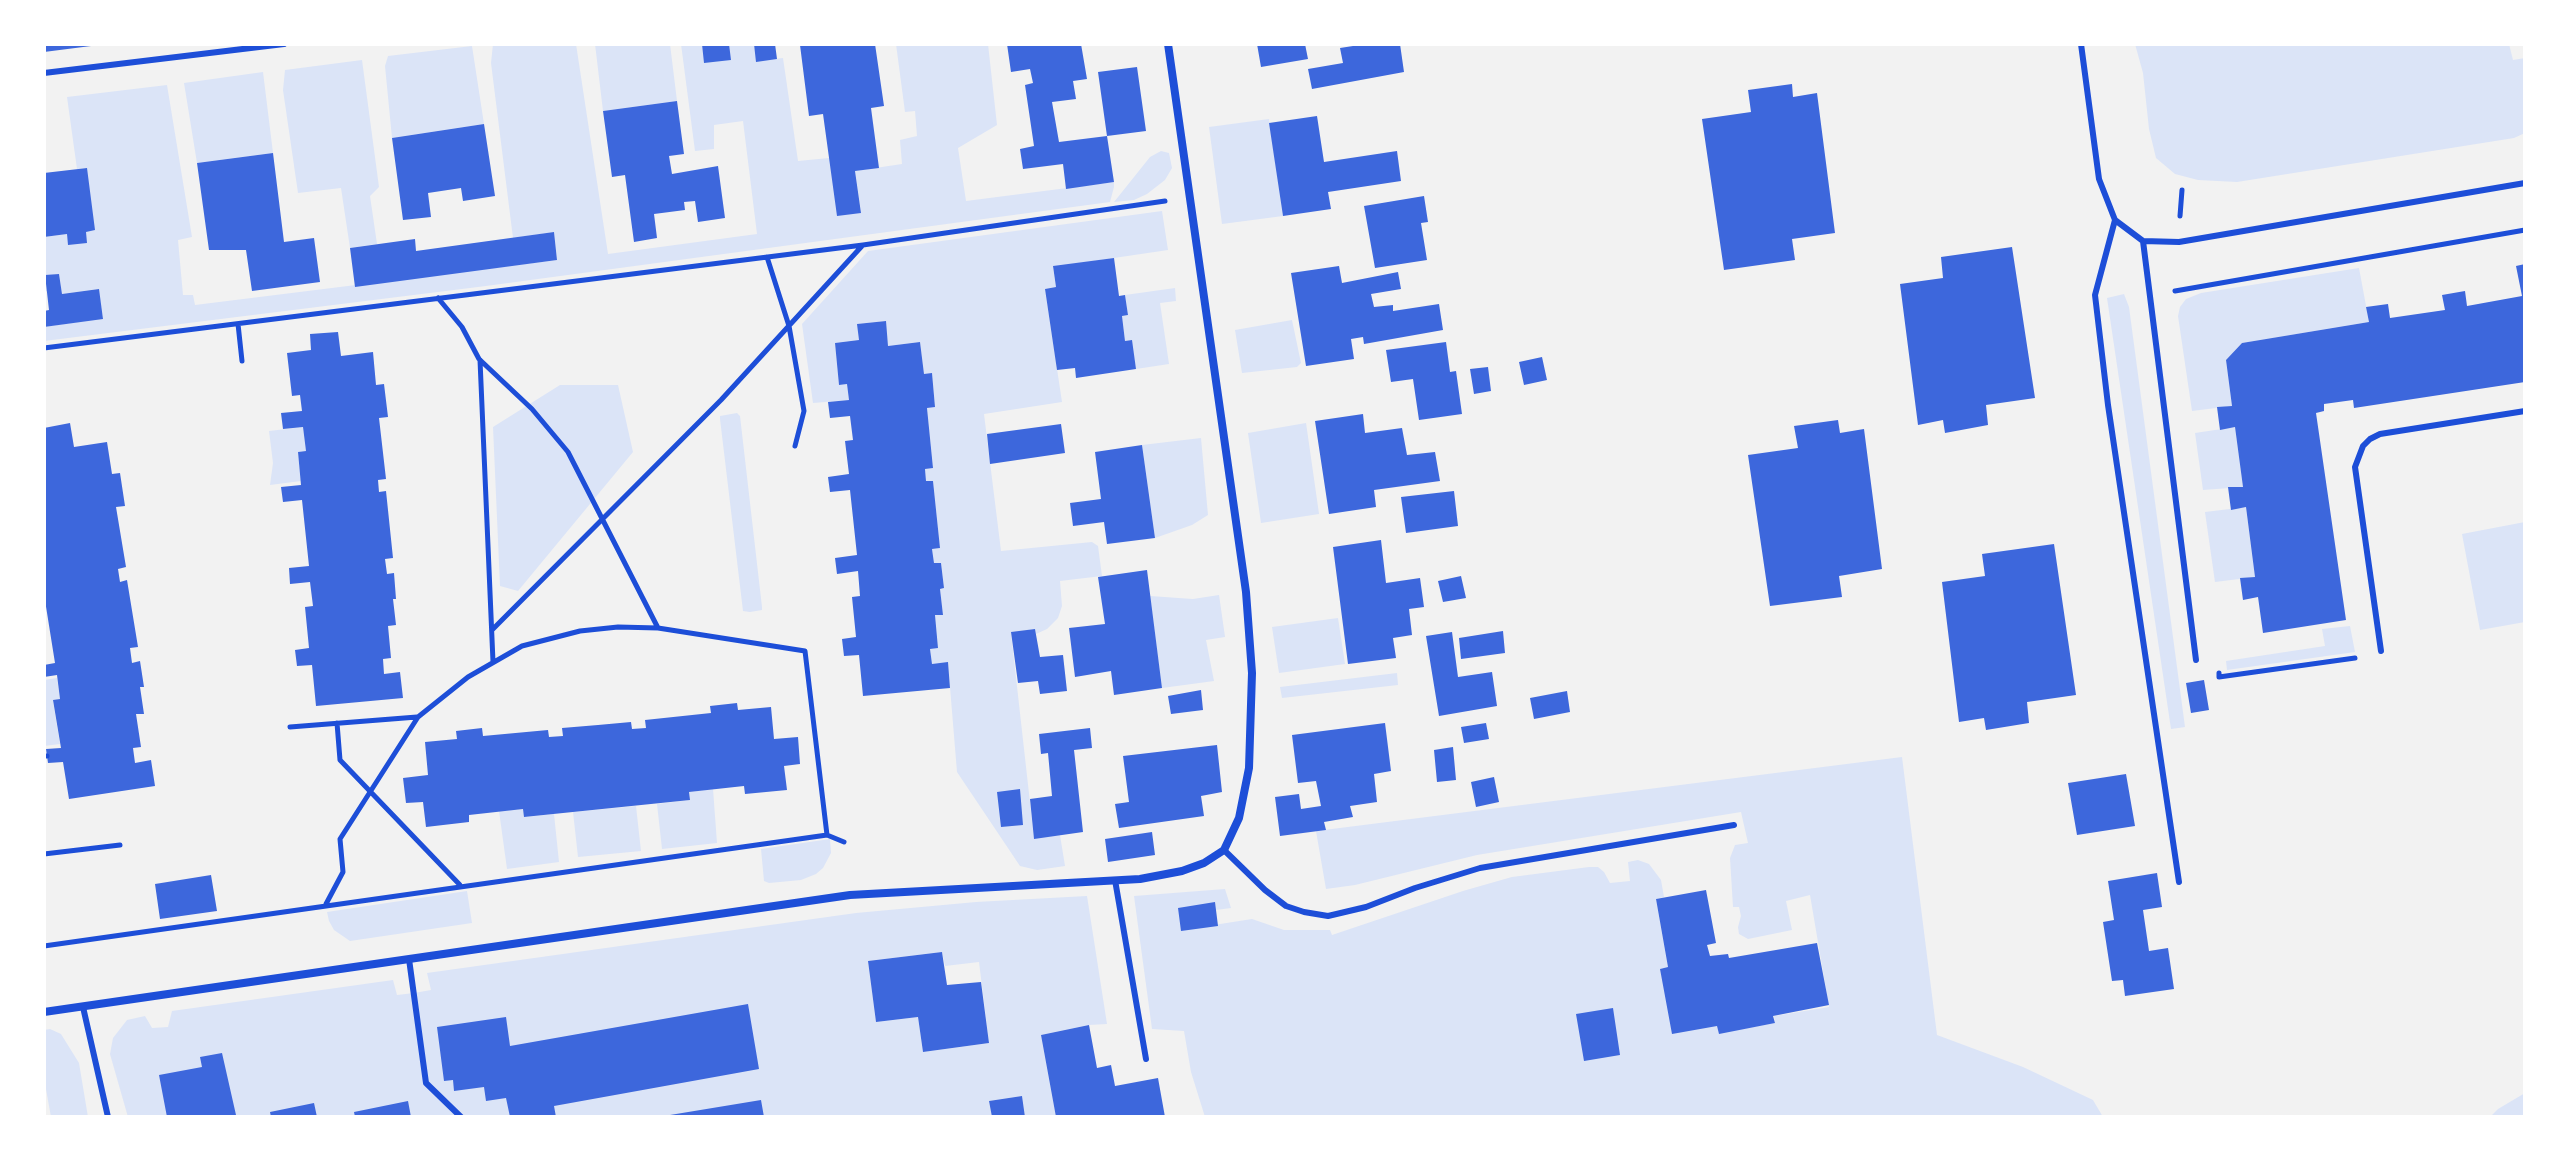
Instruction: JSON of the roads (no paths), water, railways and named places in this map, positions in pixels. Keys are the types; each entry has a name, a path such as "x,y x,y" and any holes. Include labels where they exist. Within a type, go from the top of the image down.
{"street":[{"path":"44,1012 850,895 1140,879 1182,871 1204,863 1224,850 1239,818 1249,768 1252,673 1246,592 1168,44"}],"lane":[{"path":"44,73 284,44"},
{"path":"2081,44 2099,179 2115,220 2143,241 2179,242 2525,183"},
{"path":"2115,220 2095,295 2108,405 2179,882"},
{"path":"2143,241 2196,660"},
{"path":"2381,651 2355,467 2363,446 2380,434 2525,411"},
{"path":"1224,850 1286,906 1328,916 1366,907 1480,868 1734,825"},
{"path":"1115,880 1146,1059"},
{"path":"409,959 426,1083 461,1117"},
{"path":"83,1007 108,1117"}]}
